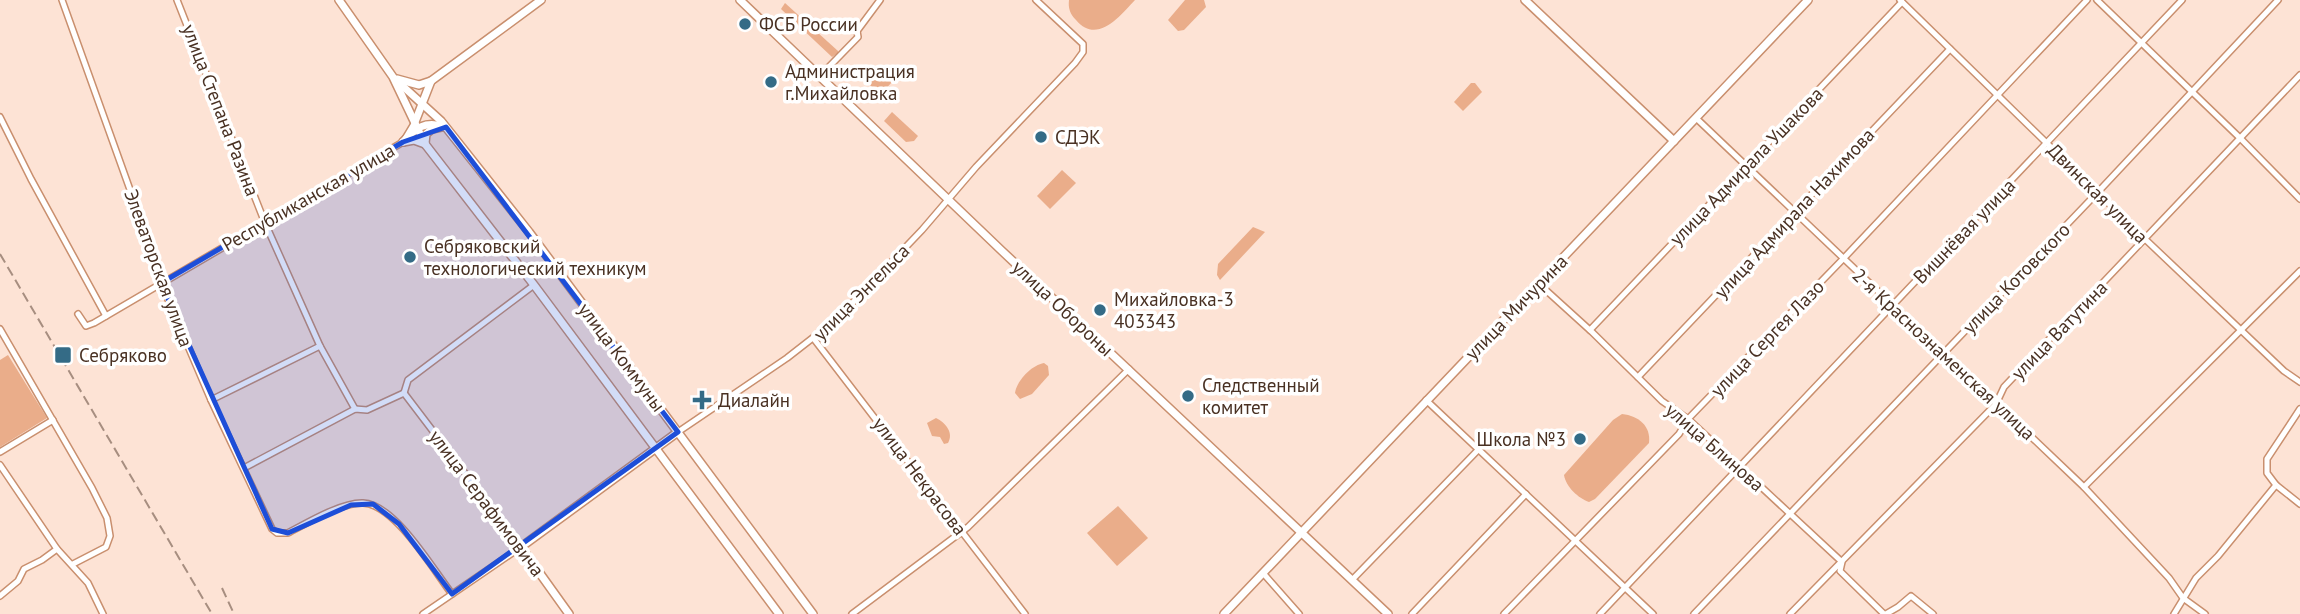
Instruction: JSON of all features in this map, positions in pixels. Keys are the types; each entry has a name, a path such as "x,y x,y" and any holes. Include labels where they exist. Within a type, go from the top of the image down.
{"street":[{"name":"Элеваторская улица","path":"62,0 161,283 211,400 272,529 283,534 288,533 351,505 365,503 381,509 399,524 452,594"},
{"name":"улица Степана Разина","path":"177,0 265,223 320,346 355,409"},
{"name":"улица Коммуны","path":"339,0 393,77 425,144 534,285 779,614"},
{"path":"393,77 419,85 431,81 541,0"},
{"name":"улица Обороны","path":"740,0 1388,614"},
{"path":"820,76 858,37 856,31 880,0"},
{"name":"улица Энгельса","path":"423,614 521,547 656,447 814,339 853,303 1083,52 1083,44 1036,0"},
{"path":"1525,0 1674,141"},
{"name":"улица Мичурина","path":"1227,613 1301,531 1808,0"},
{"name":"улица Сергея Лазо","path":"1504,614 1679,434 1688,419 2087,0"},
{"path":"2097,0 2300,199"},
{"name":"Вишнёвая улица","path":"1600,614 2182,0"},
{"name":"улица Котовского","path":"1694,614 2278,0"},
{"name":"Двинская улица","path":"1901,1 2241,331 2300,382"},
{"name":"улица Адмирала Ушакова","path":"1590,330 1901,1"},
{"name":"улица Адмирала Нахимова","path":"1638,377 1950,49"},
{"name":"улица Ватутина","path":"1790,614 1996,404 2004,387 2300,75"},
{"name":"улица Коммуны","path":"393,77 446,127 529,232 813,614"},
{"path":"403,142 416,125 431,81"},
{"path":"0,117 106,316 86,326 78,314"},
{"name":"2-я Краснознаменская улица","path":"1696,118 2084,487 2169,578 2183,598 2206,614"},
{"path":"416,125 430,123 446,127"},
{"path":"403,142 414,140 425,144 426,134 432,129 446,127"},
{"name":"Республиканская улица","path":"106,316 403,142"},
{"path":"2084,487 2300,271"},
{"name":"улица Блинова","path":"1538,283 1662,401 1688,419 1791,513 1842,562 1840,571 1885,614 1911,596 1933,614"},
{"path":"244,468 355,409 367,410 404,393 408,380 534,285"},
{"path":"0,329 92,488 110,528 106,547 74,564"},
{"name":"улица Некрасова","path":"814,339 1025,614"},
{"path":"211,400 320,346"},
{"path":"852,614 962,532 1129,369"},
{"name":"улица Серафимовича","path":"404,393 569,614"},
{"path":"1426,400 1653,614"},
{"path":"2300,409 2267,459 2267,473 2276,485 2300,504"},
{"path":"0,452 53,420"},
{"path":"1352,580 1478,450"},
{"path":"0,465 57,550 74,564 89,583 103,614"},
{"path":"2174,614 2196,578 2218,556 2276,485"},
{"path":"1412,614 1526,494"},
{"path":"0,596 18,580 24,569 57,550"},
{"path":"1263,573 1298,614"}],"highlighted area":[{"path":"446,127 678,432 452,594 399,524 373,504 351,505 288,533 272,529 161,283 403,142"}],"shaded area":[{"path":"1069,0 1135,0 1108,25 1092,30 1074,18"},
{"path":"1185,0 1204,0 1206,7 1184,30 1178,31 1168,20"},
{"path":"785,3 838,53 832,57 781,9"},
{"path":"889,70 894,75 894,80 880,95 867,82 876,73"},
{"path":"1471,83 1475,83 1482,92 1463,111 1454,102"},
{"path":"892,112 918,136 914,141 906,142 884,121"},
{"path":"1062,170 1076,183 1050,209 1037,196"},
{"path":"1253,227 1265,232 1220,280 1217,275 1218,264"},
{"path":"8,355 47,418 0,447 0,360"},
{"path":"1044,363 1048,366 1049,375 1032,394 1020,399 1015,393 1022,378 1030,370"},
{"path":"1622,414 1643,423 1648,432 1649,443 1589,502 1573,491 1564,475 1613,420"},
{"path":"936,418 948,429 948,443 944,444 940,437 932,436 927,423"},
{"path":"1118,506 1148,538 1117,566 1087,533"}],"railway":[{"path":"0,254 212,614"},
{"path":"222,588 234,614"}],"place":[{"name":"ФСБ России","path":"745,24"},
{"name":"Администрация г.Михайловка","path":"771,82"},
{"name":"СДЭК","path":"1041,137"},
{"name":"Себряковский технологический техникум","path":"410,257"},
{"name":"Михайловка-3 403343","path":"1100,310"},
{"name":"Себряково","path":"63,355"},
{"name":"Следственный комитет","path":"1188,396"},
{"name":"Диалайн","path":"702,400"},
{"name":"Школа №3","path":"1580,439"}]}
